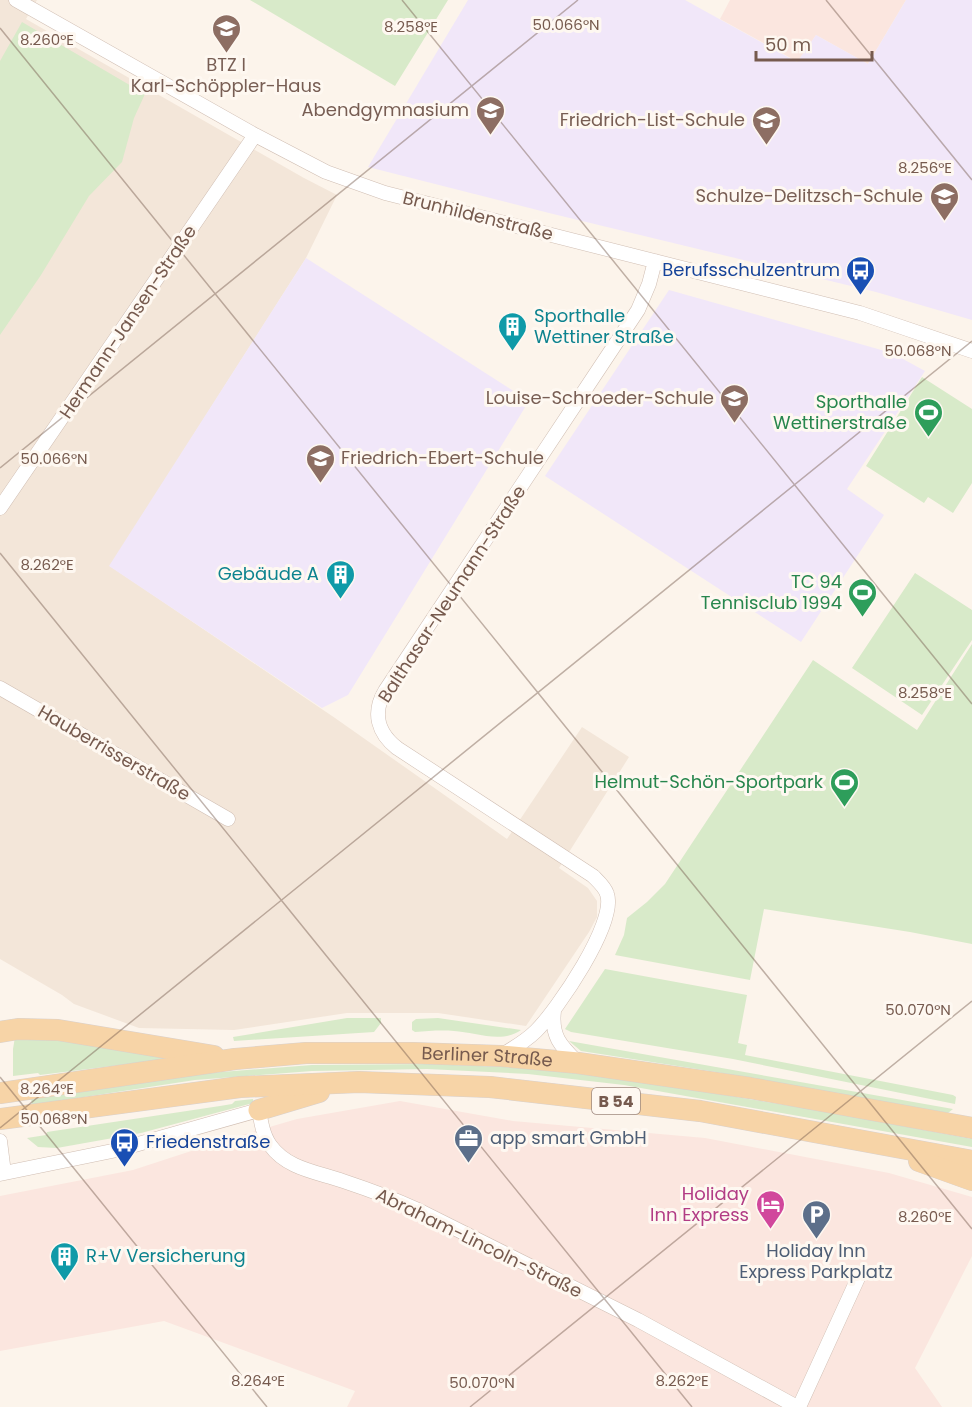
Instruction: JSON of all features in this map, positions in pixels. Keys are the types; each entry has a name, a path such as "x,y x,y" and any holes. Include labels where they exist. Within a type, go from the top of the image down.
{"main road":[{"path":"0,1032 18,1029 58,1030 236,1059"},
{"name":"Berliner Straße","path":"0,1093 236,1059 306,1053 501,1056 578,1063 750,1088 972,1128"},
{"name":"Berliner Straße","path":"0,1119 240,1087 359,1082 490,1087 700,1111 972,1161"},
{"path":"259,1110 359,1082"},
{"path":"870,1143 972,1180"}],"street":[{"name":"Brunhildenstraße","path":"16,0 255,135 326,171 364,186 860,313 972,351"},
{"name":"Hermann-Jansen-Straße","path":"0,508 255,135"},
{"name":"Balthasar-Neumann-Straße","path":"501,1056 527,1040 554,1011 603,928 608,913 607,895 593,876 396,748 383,735 378,711 385,691 638,310 649,284 655,261"},
{"name":"Hauberrisserstraße","path":"0,688 228,819"},
{"path":"554,1011 554,1031 557,1039 578,1063"},
{"path":"0,1141 2,1173 117,1150 259,1110"},
{"name":"Abraham-Lincoln-Straße","path":"259,1110 264,1135 270,1145 296,1166 384,1195 416,1209 638,1320 798,1407 858,1278"}],"shaded area":[{"path":"0,0 37,0 26,19 337,195 306,258 110,566 335,718 507,839 582,727 629,757 559,868 588,888 597,901 597,917 526,1026 438,1013 347,1013 234,1030 139,1028 74,1004 0,959"},
{"path":"468,0 685,0 797,62 816,35 868,64 906,0 972,0 972,320 876,292 368,167"},
{"path":"730,0 906,0 868,64 816,35 798,62 720,19"},
{"name":"Friedrich-Ebert-Schule","path":"306,258 529,401 348,695 322,708 109,566"},
{"name":"Louise-Schroeder-Schule","path":"669,290 892,353 925,371 847,489 884,515 801,642 545,476"},
{"path":"400,1101 513,1121 705,1138 889,1173 972,1197 972,1256 915,1368 942,1407 347,1407 355,1391 164,1321 0,1351 0,1196 133,1170 297,1119"}],"green space":[{"path":"250,0 448,0 395,86"},
{"path":"22,22 145,94 134,118 122,162 89,196 41,275 0,335 0,61"},
{"name":"Sporthalle Wettinerstraße","path":"922,377 972,409 972,483 953,513 928,497 924,503 866,466"},
{"path":"915,573 972,610 972,640 922,715 852,668"},
{"name":"Helmut-Schön-Sportpark","path":"972,644 972,944 764,909 750,980 615,955 624,935 627,918 665,884 813,660 917,730"},
{"path":"605,969 747,995 738,1043 747,1045 745,1055 953,1095 956,1097 955,1104 733,1059 571,1032 565,1029"},
{"path":"347,1018 381,1018 381,1023 374,1032 234,1041 233,1037"},
{"path":"438,1018 521,1030 497,1037 454,1031 415,1032 412,1030 412,1022 416,1019"},
{"path":"15,1037 38,1037 176,1058 40,1075 38,1073 13,1076"},
{"path":"569,1041 953,1109 948,1113 581,1051"},
{"path":"429,1064 528,1068 627,1079 822,1111 972,1139 972,1147 624,1085 528,1074 427,1069 312,1071 195,1080 32,1105 31,1098 196,1074 312,1065"},
{"path":"253,1099 253,1103 141,1133 57,1148 38,1147 27,1138 46,1135 47,1132"}],"place":[{"name":"BTZ I Karl-Schöppler-Haus","path":"226,54"},
{"name":"Abendgymnasium","path":"490,136"},
{"name":"Friedrich-List-Schule","path":"766,146"},
{"name":"Schulze-Delitzsch-Schule","path":"944,222"},
{"name":"Berufsschulzentrum","path":"861,296"},
{"name":"Sporthalle Wettiner Straße","path":"513,352"},
{"name":"Louise-Schroeder-Schule","path":"735,424"},
{"name":"Sporthalle Wettinerstraße","path":"928,438"},
{"name":"Friedrich-Ebert-Schule","path":"320,484"},
{"name":"Gebäude A","path":"340,600"},
{"name":"TC 94 Tennisclub 1994","path":"863,618"},
{"name":"Helmut-Schön-Sportpark","path":"844,808"},
{"name":"app smart GmbH","path":"469,1164"},
{"name":"Friedenstraße","path":"125,1168"},
{"name":"Holiday Inn Express","path":"770,1230"},
{"name":"Holiday Inn Express Parkplatz","path":"816,1240"},
{"name":"R+V Versicherung","path":"65,1282"}]}
